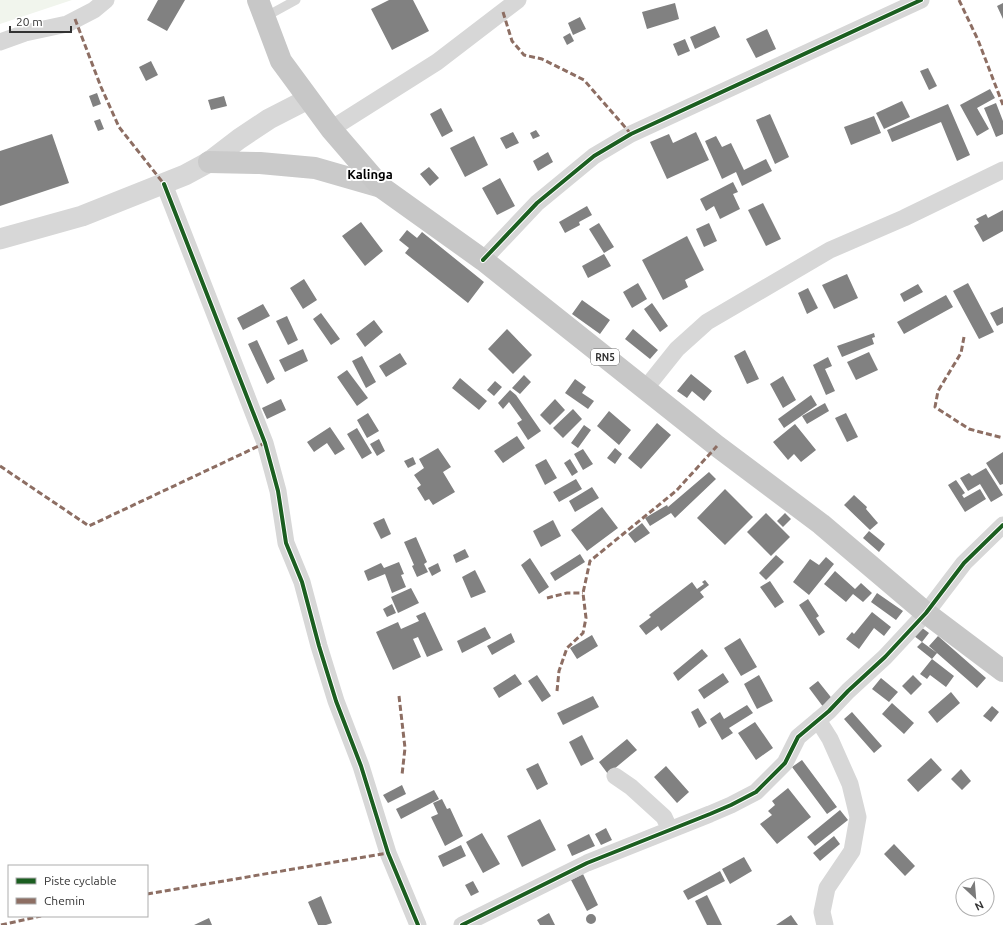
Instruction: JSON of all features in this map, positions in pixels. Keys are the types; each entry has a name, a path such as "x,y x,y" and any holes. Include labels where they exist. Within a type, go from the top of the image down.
{"highway":[{"name":"RN5","path":"261,9 281,61 331,129 381,187 483,260 644,389 821,524 926,613 1003,671"}],"main road":[{"path":"209,162 260,163 315,168 381,187"}],"street":[{"path":"0,42 25,33 67,24 94,10 106,0"},
{"path":"331,129 437,62 518,0"},
{"path":"483,260 537,203 600,152 631,134 921,0"},
{"path":"0,239 82,216 185,175 209,162 257,127 308,98"},
{"path":"644,389 677,348 707,322 830,250 911,214 1003,170"},
{"path":"164,184 265,443 278,491 286,543 302,582 319,646 336,701 361,766 388,853 418,925"},
{"path":"462,925 587,863 731,805 756,792 785,763 798,737 885,657 926,613 964,562 1003,525"},
{"path":"818,720 830,739 850,784 858,817 852,851 827,888 822,912 825,925"},
{"path":"616,776 631,787 664,817 670,830"}],"lane":[{"path":"261,9 296,0"}],"shaded area":[{"path":"0,0 72,0 0,24"}],"building":[{"path":"158,0 185,0 167,31 147,20"},
{"path":"389,0 413,0 429,31 392,50 371,9"},
{"path":"675,3 679,19 647,29 642,12"},
{"path":"1003,3 1003,19 997,6"},
{"path":"580,17 586,29 573,35 568,23"},
{"path":"715,26 720,37 695,49 690,37"},
{"path":"767,29 776,49 756,58 746,39"},
{"path":"570,33 574,41 567,45 563,37"},
{"path":"685,39 690,51 678,56 673,44"},
{"path":"151,61 158,75 146,81 139,67"},
{"path":"928,68 937,86 929,90 920,71"},
{"path":"990,89 995,98 977,108 989,129 977,136 960,105"},
{"path":"97,93 101,104 93,107 89,96"},
{"path":"224,96 227,106 211,110 208,100"},
{"path":"902,101 910,117 884,129 876,113"},
{"path":"996,103 1003,121 1003,134 996,137 984,108"},
{"path":"948,104 970,155 957,161 941,122 892,142 887,130"},
{"path":"441,108 453,131 442,137 430,114"},
{"path":"770,114 789,157 775,164 756,120"},
{"path":"874,116 881,133 851,145 844,127"},
{"path":"100,119 104,129 98,131 94,121"},
{"path":"536,130 540,136 533,139 530,133"},
{"path":"513,132 519,143 506,149 500,138"},
{"path":"696,132 709,160 667,179 650,142 669,134 673,143"},
{"path":"52,134 69,183 0,206 0,151"},
{"path":"474,136 488,165 465,177 450,148"},
{"path":"716,136 722,147 731,143 744,170 766,159 772,171 742,186 736,172 722,179 705,141"},
{"path":"548,152 553,162 538,171 533,161"},
{"path":"429,167 439,178 430,186 420,174"},
{"path":"500,178 515,206 497,215 482,188"},
{"path":"733,182 738,192 733,194 740,209 720,219 714,206 706,211 700,199"},
{"path":"763,203 781,239 766,246 748,210"},
{"path":"587,206 592,215 579,222 580,225 565,233 559,222"},
{"path":"1003,210 1003,231 983,242 974,226 979,223 976,219 986,214 988,218"},
{"path":"361,222 383,251 365,266 342,236"},
{"path":"599,223 614,247 604,253 589,229"},
{"path":"709,223 717,241 704,247 696,229"},
{"path":"407,230 417,238 422,232 484,282 468,303 405,253 409,248 399,240"},
{"path":"687,236 704,270 685,280 688,287 663,300 642,260"},
{"path":"604,254 611,266 588,278 582,266"},
{"path":"847,274 858,298 834,309 822,285"},
{"path":"304,279 317,300 303,309 290,288"},
{"path":"638,283 647,299 632,308 623,292"},
{"path":"968,283 994,332 979,339 953,291"},
{"path":"918,284 923,292 904,302 900,294"},
{"path":"808,288 818,308 807,314 798,293"},
{"path":"946,295 953,307 904,334 897,322"},
{"path":"582,300 610,320 600,334 572,314"},
{"path":"652,303 668,326 660,332 644,309"},
{"path":"263,304 270,316 243,330 237,318"},
{"path":"1003,307 1003,323 997,326 990,313"},
{"path":"321,313 340,339 331,345 313,319"},
{"path":"287,316 298,340 288,345 276,321"},
{"path":"374,320 383,332 365,347 356,334"},
{"path":"507,329 532,355 513,374 488,349"},
{"path":"633,329 658,350 650,359 625,339"},
{"path":"874,333 875,337 872,338 874,344 842,357 837,346"},
{"path":"257,340 275,379 267,384 248,344"},
{"path":"303,349 308,361 285,372 279,360"},
{"path":"745,350 759,379 747,384 734,356"},
{"path":"869,352 878,370 856,380 847,362"},
{"path":"400,353 407,364 386,377 379,366"},
{"path":"362,356 376,382 366,388 352,361"},
{"path":"828,357 832,366 825,369 835,391 826,395 813,365"},
{"path":"347,370 368,398 357,406 337,377"},
{"path":"691,374 712,391 704,401 692,391 687,398 677,391"},
{"path":"524,375 531,382 520,394 512,388"},
{"path":"783,376 796,400 783,408 770,384"},
{"path":"460,378 487,401 479,410 452,388"},
{"path":"575,379 586,387 582,393 594,401 588,409 565,393"},
{"path":"495,381 502,387 494,396 487,390"},
{"path":"510,390 516,395 541,431 528,440 517,423 522,420 509,402 503,409 498,403"},
{"path":"811,395 817,405 784,428 778,419"},
{"path":"281,399 286,410 267,419 262,408"},
{"path":"555,399 565,410 550,425 540,415"},
{"path":"825,403 829,411 807,424 802,416"},
{"path":"573,409 582,419 563,438 553,428"},
{"path":"609,411 631,430 619,445 597,426"},
{"path":"368,413 379,431 367,438 357,420"},
{"path":"846,413 858,437 847,442 835,418"},
{"path":"657,423 671,435 641,469 628,458"},
{"path":"795,424 816,450 801,462 794,454 788,460 773,442"},
{"path":"584,425 591,430 578,448 571,443"},
{"path":"330,427 345,449 335,455 327,443 314,452 307,442"},
{"path":"357,428 372,453 362,459 347,434"},
{"path":"517,436 525,448 503,463 494,451"},
{"path":"379,439 385,451 377,456 370,444"},
{"path":"438,448 451,467 443,472 455,492 433,505 429,499 425,501 417,488 421,485 414,475 424,468 419,459"},
{"path":"615,448 622,454 615,464 607,458"},
{"path":"583,449 593,464 583,470 574,454"},
{"path":"1003,452 1003,484 1000,485 986,463"},
{"path":"413,457 416,464 408,468 404,461"},
{"path":"546,459 557,478 545,485 535,465"},
{"path":"570,459 578,472 572,476 564,463"},
{"path":"986,468 1003,495 991,502 980,484 968,491 960,478 969,473 972,476"},
{"path":"709,472 716,479 675,518 671,513 650,526 645,518 667,505 668,507"},
{"path":"576,479 582,489 559,502 553,492"},
{"path":"956,480 965,493 962,495 964,498 980,489 986,499 965,512 948,485"},
{"path":"592,487 599,498 575,512 569,501"},
{"path":"725,489 753,517 725,545 697,518"},
{"path":"854,495 867,507 866,509 878,523 870,530 844,505"},
{"path":"602,507 618,528 587,551 571,530"},
{"path":"766,513 790,537 771,556 747,532"},
{"path":"785,513 791,519 783,527 777,521"},
{"path":"384,518 391,534 381,539 373,523"},
{"path":"553,520 561,536 541,547 533,531"},
{"path":"642,523 650,533 635,543 628,534"},
{"path":"869,531 885,544 879,552 863,538"},
{"path":"416,537 427,562 424,564 428,572 417,577 412,566 414,565 404,542"},
{"path":"465,549 469,557 456,563 453,555"},
{"path":"580,554 585,562 555,581 550,573"},
{"path":"776,555 784,562 766,580 759,573"},
{"path":"826,557 834,564 809,595 793,582 810,559 819,565"},
{"path":"530,558 549,587 539,594 521,565"},
{"path":"399,562 404,574 401,575 406,587 392,593 385,574 368,581 364,571 381,563 384,568"},
{"path":"438,563 441,571 432,576 428,568"},
{"path":"475,570 486,592 471,598 462,577"},
{"path":"835,571 855,589 861,583 872,593 863,602 853,594 846,602 824,584"},
{"path":"705,580 709,585 700,592 704,597 661,631 658,626 646,635 639,626 651,617 649,615 692,582 697,589 704,584 702,582"},
{"path":"770,581 784,602 775,608 760,587"},
{"path":"411,588 419,603 398,613 391,597"},
{"path":"877,593 903,611 896,620 871,602"},
{"path":"808,599 819,616 816,618 825,632 819,636 799,605"},
{"path":"392,604 396,613 387,617 383,609"},
{"path":"425,612 443,650 427,657 418,637 413,639 421,657 393,670 376,632 398,622 401,629 419,621 416,616"},
{"path":"872,612 891,627 884,636 874,628 859,649 846,639 852,632 854,634"},
{"path":"485,627 491,638 462,653 457,641"},
{"path":"921,627 929,633 922,642 914,636"},
{"path":"511,633 515,642 492,655 487,646"},
{"path":"592,635 598,646 577,659 570,648"},
{"path":"938,636 986,678 977,688 929,646"},
{"path":"740,638 757,667 741,676 724,648"},
{"path":"922,642 937,653 932,659 917,647"},
{"path":"702,649 708,656 678,681 673,673"},
{"path":"932,659 954,676 946,687 930,675 927,679 920,674"},
{"path":"723,673 729,682 704,699 698,690"},
{"path":"515,674 522,684 499,698 493,688"},
{"path":"537,675 551,696 542,702 528,681"},
{"path":"759,675 773,701 757,709 744,684"},
{"path":"913,675 922,684 911,695 902,686"},
{"path":"881,678 898,692 889,702 872,689"},
{"path":"818,681 834,701 824,708 809,688"},
{"path":"951,692 960,703 937,723 928,712"},
{"path":"593,696 599,707 563,725 557,713"},
{"path":"892,703 914,723 904,734 882,714"},
{"path":"747,705 753,713 729,728 733,733 722,740 710,719 720,712 724,719"},
{"path":"992,706 999,712 991,722 983,716"},
{"path":"698,708 707,723 699,728 691,712"},
{"path":"852,712 882,746 874,753 844,719"},
{"path":"755,722 773,748 756,760 738,733"},
{"path":"582,735 594,759 581,766 569,742"},
{"path":"627,739 637,750 608,774 599,762"},
{"path":"931,758 942,770 918,792 907,780"},
{"path":"802,760 837,807 827,814 792,767"},
{"path":"538,763 548,784 537,790 526,769"},
{"path":"666,766 689,792 677,803 654,777"},
{"path":"961,769 971,781 962,790 951,779"},
{"path":"402,785 406,794 388,803 383,795"},
{"path":"788,788 811,817 777,844 760,824 772,815 768,811 775,805 772,801"},
{"path":"434,790 439,799 401,819 396,809"},
{"path":"442,799 447,809 450,808 463,836 445,846 431,817 438,814 433,803"},
{"path":"840,810 848,820 815,846 807,837"},
{"path":"540,819 556,850 522,867 507,836"},
{"path":"606,828 612,840 601,845 595,834"},
{"path":"482,833 500,864 483,873 466,842"},
{"path":"589,834 595,846 572,856 567,845"},
{"path":"834,836 840,844 820,861 813,853"},
{"path":"894,844 915,866 905,876 884,854"},
{"path":"461,845 466,856 443,867 438,856"},
{"path":"744,857 752,871 730,884 722,869"},
{"path":"720,871 725,881 688,900 683,891"},
{"path":"583,874 598,905 587,911 571,880"},
{"path":"473,881 479,892 471,896 465,885"},
{"path":"707,895 722,925 707,925 695,901"},
{"path":"321,896 332,923 326,925 318,925 308,902"},
{"path":"549,913 555,925 540,925 537,920"},
{"path":"589,914 593,914 595,915 595,923 589,924 586,921 586,917"},
{"path":"791,915 798,925 776,925"},
{"path":"209,918 212,925 194,925"}],"marked path":[{"path":"959,0 978,40 1003,105"},
{"path":"503,12 512,41 524,55 542,59 584,80 631,134"},
{"path":"75,19 101,87 119,127 164,184"},
{"path":"964,337 961,353 938,391 935,407 969,429 1003,438"},
{"path":"0,466 89,526 265,443"},
{"path":"557,691 559,671 567,648 583,633 586,618 583,593 590,561 676,491 717,446"},
{"path":"547,598 567,593 583,593"},
{"path":"399,696 405,748 402,775"},
{"path":"148,894 388,853"},
{"path":"1,925 37,917"}],"cycle path":[{"path":"483,260 537,203 594,156 631,134 921,0"},
{"path":"164,184 265,443 278,491 286,543 302,582 319,646 336,701 361,766 388,853 418,925"},
{"path":"462,925 587,863 710,814 756,792 785,763 798,737 829,711 848,691 885,657 926,613 964,563 1003,525"}],"district":[{"name":"Kalinga","path":"370,174"}]}
